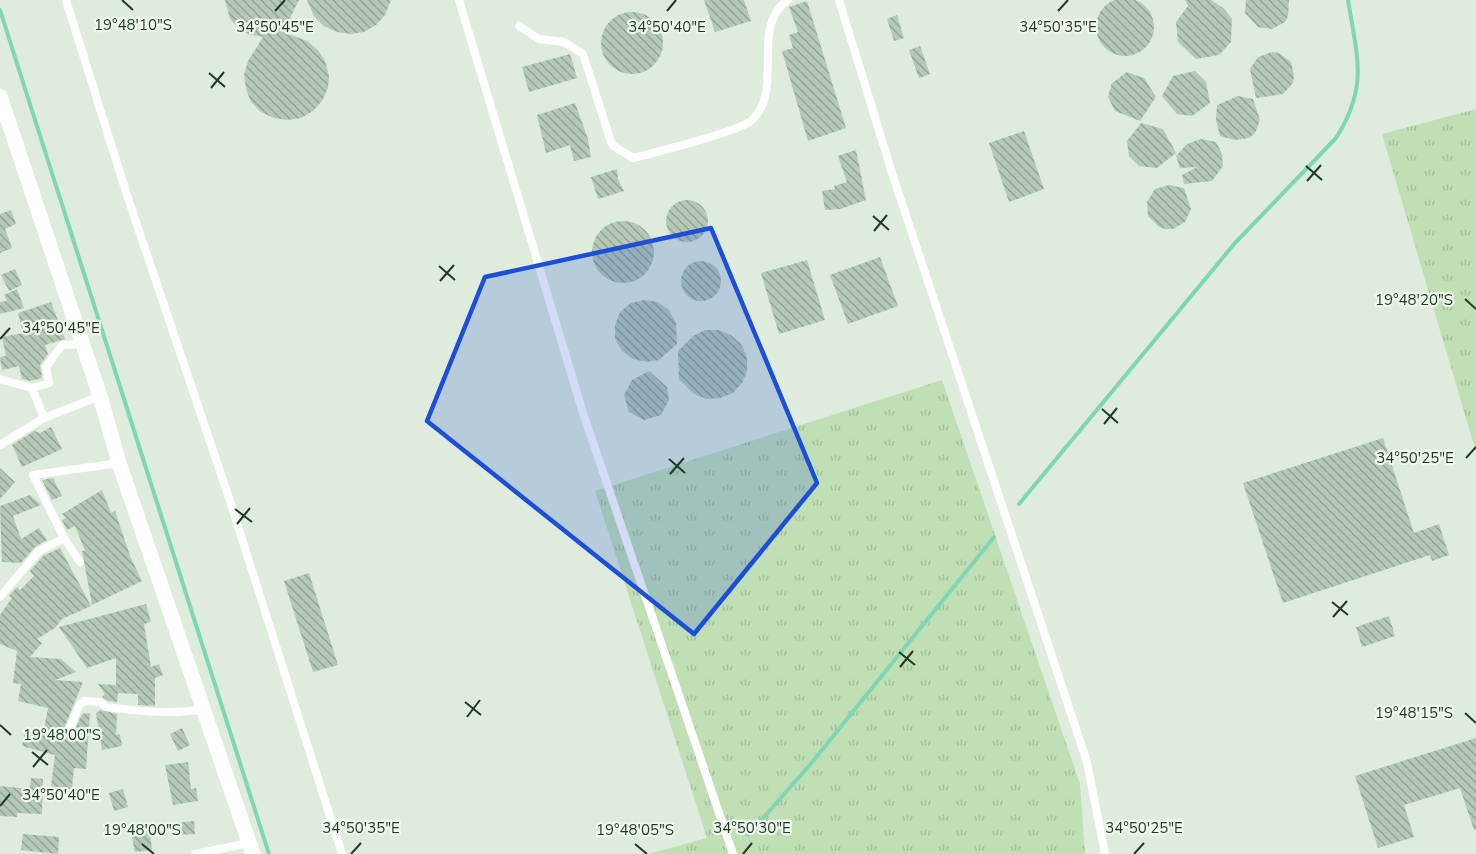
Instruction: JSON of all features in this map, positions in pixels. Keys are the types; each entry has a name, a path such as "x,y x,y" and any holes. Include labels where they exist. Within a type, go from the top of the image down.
{"street":[{"path":"0,96 100,396 119,463 252,848"}],"lane":[{"path":"66,0 126,192 230,501 342,854"},
{"path":"459,0 583,413 733,854"},
{"path":"519,26 539,39 564,42 583,54 612,145 633,158 752,121 765,101 769,33 777,7 788,0"},
{"path":"839,0 897,187 1087,762 1105,854"},
{"path":"0,379 32,388 49,383 46,367 62,345 82,345"},
{"path":"32,388 44,418"},
{"path":"0,445 44,418 100,396"},
{"path":"80,562 64,538 33,475 119,463"},
{"path":"0,597 39,551 64,538"},
{"path":"68,733 79,706 84,701 100,702 106,707 160,713 178,714 204,710"},
{"path":"195,854 252,848"}],"highlighted area":[{"path":"711,228 817,483 694,634 427,421 485,277"}],"green space":[{"path":"1476,109 1476,452 1382,134"},
{"path":"942,380 1080,784 1085,854 648,854 707,838 595,491"}],"building":[{"path":"1125,-2 1136,0 1149,11 1154,27 1152,38 1141,51 1125,56 1114,54 1101,43 1096,27 1098,16 1109,3"},
{"path":"225,0 299,0 283,32 307,41 318,50 325,61 329,75 328,88 322,101 313,111 301,118 288,120 274,118 261,112 251,102 244,75 248,61 263,37 248,34 238,28 230,19"},
{"path":"307,0 391,0 385,15 376,25 364,32 350,34 337,32 324,26 314,16"},
{"path":"704,0 744,0 751,21 715,32"},
{"path":"1185,0 1211,0 1223,8 1232,19 1231,42 1219,55 1196,59 1178,42 1176,22 1188,6"},
{"path":"1246,0 1289,0 1288,16 1285,22 1272,29 1258,27 1245,13"},
{"path":"807,1 846,128 808,141 782,51 793,48 789,35 798,32 789,7"},
{"path":"632,12 649,17 654,21 658,26 663,43 658,60 654,65 649,69 632,74 615,69 610,65 606,60 601,43 606,26 610,21 615,17"},
{"path":"897,15 904,38 894,41 887,19"},
{"path":"920,46 930,74 919,78 909,50"},
{"path":"1272,52 1279,53 1291,62 1293,83 1283,94 1256,98 1250,69 1258,57"},
{"path":"570,54 577,78 529,92 522,67"},
{"path":"1195,71 1206,82 1210,103 1192,116 1177,114 1162,96 1173,76"},
{"path":"1127,72 1144,78 1156,97 1140,121 1115,111 1108,97 1112,83"},
{"path":"1238,96 1253,99 1260,120 1255,133 1249,138 1235,140 1220,136 1216,120 1217,105"},
{"path":"575,103 588,139 591,157 574,161 570,145 546,153 537,115"},
{"path":"1141,123 1163,129 1176,153 1157,168 1139,166 1129,156 1127,141"},
{"path":"1024,131 1044,189 1009,202 989,143"},
{"path":"1201,139 1216,142 1222,154 1223,166 1212,181 1184,184 1182,175 1197,167 1180,168 1176,156 1187,144"},
{"path":"856,150 866,200 840,209 825,210 822,191 835,189 834,186 847,182 838,156"},
{"path":"617,169 618,179 624,191 598,199 591,177"},
{"path":"1169,185 1184,188 1191,209 1185,222 1173,229 1159,227 1148,216 1147,202 1155,189"},
{"path":"687,200 702,206 708,221 702,236 687,242 672,236 666,221 672,206"},
{"path":"11,210 16,224 5,229 12,248 0,253 0,214"},
{"path":"623,221 640,226 645,230 649,235 654,252 649,269 645,274 640,278 623,283 606,278 601,274 597,269 592,252 597,235 601,230 606,226"},
{"path":"880,257 898,306 848,324 830,275"},
{"path":"807,260 825,320 779,334 761,273"},
{"path":"701,261 715,267 721,281 715,295 701,301 687,295 681,281 687,267"},
{"path":"15,269 22,285 9,291 1,275"},
{"path":"17,289 24,308 0,314 0,302 7,301 4,295"},
{"path":"644,300 658,302 669,310 676,323 677,344 659,360 647,362 633,359 622,351 615,339 615,325 620,312 631,303"},
{"path":"51,302 65,339 45,345 48,354 40,365 42,378 30,381 22,379 19,366 2,370 0,357 6,356 2,337 23,333 18,313"},
{"path":"705,330 719,330 731,335 741,344 747,357 747,371 742,383 733,393 720,398 707,399 694,394 679,379 678,351 693,336"},
{"path":"649,371 667,387 669,400 661,415 644,420 629,412 624,395 632,380"},
{"path":"51,427 62,449 22,467 12,445 34,431 40,433"},
{"path":"1383,438 1414,533 1439,524 1449,555 1432,561 1430,555 1283,603 1243,483"},
{"path":"0,468 15,482 0,499"},
{"path":"53,478 62,496 52,500 42,480"},
{"path":"102,490 111,513 115,511 130,556 142,581 92,605 82,551 85,551 75,526 67,530 62,520 66,518 62,514"},
{"path":"30,495 41,505 13,516 21,539 39,528 47,540 35,547 21,563 2,562 0,506"},
{"path":"60,548 91,606 62,619 55,628 37,639 42,643 30,657 61,659 76,672 55,680 83,682 62,733 65,738 71,738 82,714 90,713 86,769 74,768 72,789 51,787 55,755 22,746 26,729 43,734 48,708 18,701 21,684 13,683 17,651 0,644 0,615 12,598 9,596 17,587 20,590 34,576 30,571 43,556"},
{"path":"309,573 338,665 313,672 284,581"},
{"path":"146,604 151,622 144,624 151,667 159,664 163,675 155,678 155,706 138,705 138,694 118,693 117,702 108,701 102,697 105,694 98,684 116,685 116,658 87,668 59,627"},
{"path":"1389,616 1395,636 1362,647 1356,627"},
{"path":"101,710 117,714 116,735 120,734 122,746 102,750 96,713"},
{"path":"182,728 190,745 178,751 170,734"},
{"path":"1476,738 1476,830 1474,830 1460,788 1404,805 1414,837 1378,848 1355,776"},
{"path":"188,762 191,789 196,788 198,801 173,805 165,765"},
{"path":"31,778 43,779 42,814 17,813 17,817 0,816 0,786 30,789"},
{"path":"123,789 128,807 114,811 109,793"},
{"path":"194,821 195,834 178,835 177,823"},
{"path":"149,825 152,850 135,852 130,828"},
{"path":"23,834 59,837 58,854 21,850"}],"waterway":[{"path":"1019,504 1235,243 1336,138 1353,103 1357,87 1357,55 1348,0"},
{"path":"0,10 269,854"},
{"path":"748,835 809,766 994,537"}]}
